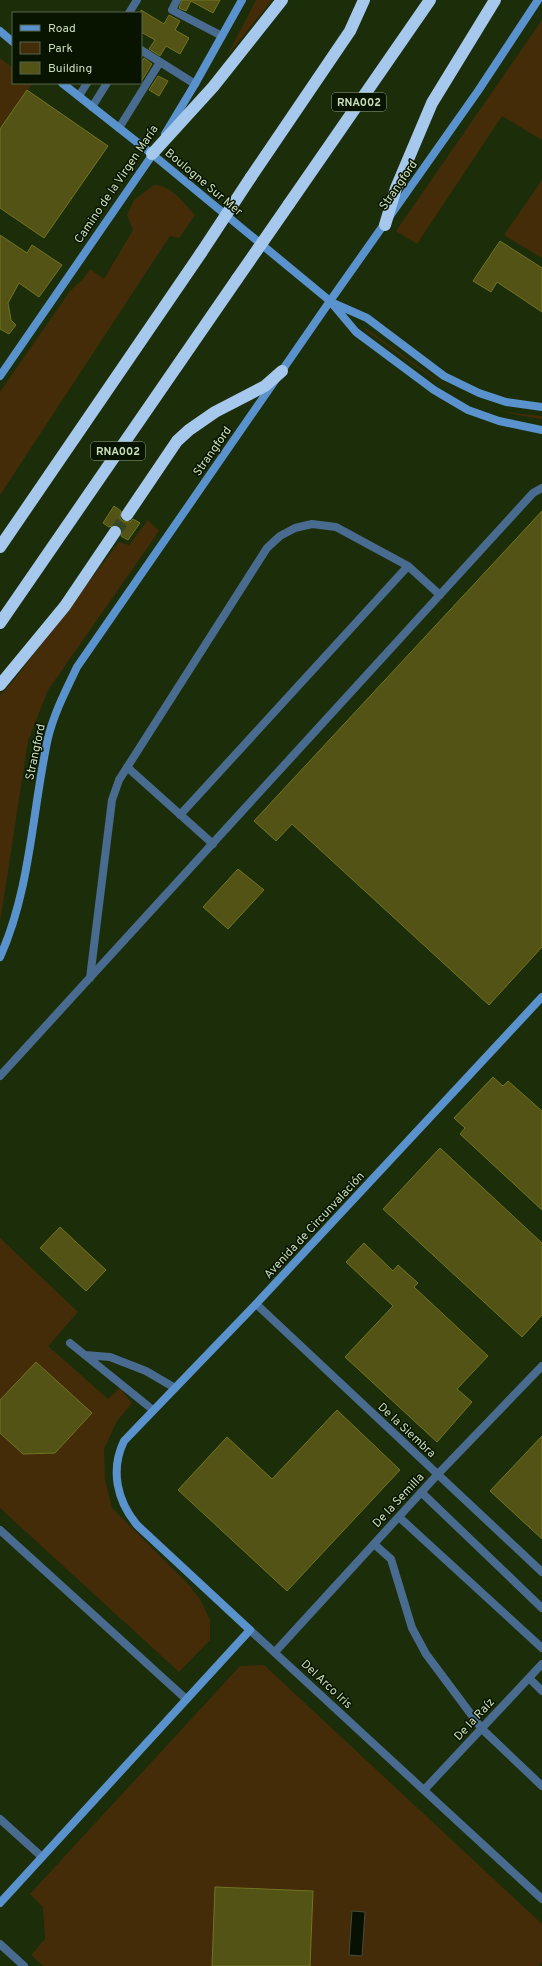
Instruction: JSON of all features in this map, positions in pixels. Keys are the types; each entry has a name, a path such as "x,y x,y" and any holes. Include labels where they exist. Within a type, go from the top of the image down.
{"highway":[{"path":"152,154 213,87 282,0"},
{"name":"RNA002","path":"0,546 201,253 350,31 364,0"},
{"name":"RNA002","path":"0,623 430,0"},
{"path":"385,225 396,188 432,103 465,46 495,0"},
{"path":"127,515 177,441 189,430 215,412 266,386 282,371"},
{"path":"0,685 65,606 116,532"}],"street":[{"name":"Camino de la Virgen María","path":"0,376 152,154 195,84 242,0"},
{"name":"Strangford","path":"0,957 22,894 48,736 57,711 74,673 330,301 478,92 538,0"},
{"path":"0,31 12,41"},
{"name":"Boulogne Sur Mer","path":"63,84 152,154 330,301 356,332 434,390 468,410 499,421 542,430"},
{"name":"Boulogne Sur Mer","path":"330,301 366,318 444,376 479,393 506,402 542,408"},
{"name":"Avenida de Circunvalación","path":"116,1474 118,1453 124,1441 256,1304 542,997"},
{"name":"Del Arco Iris","path":"116,1474 122,1501 128,1514 137,1525 250,1630"},
{"path":"0,1903 250,1630"}],"lane":[{"path":"130,12 137,0"},
{"path":"177,0 172,10 222,36"},
{"path":"142,51 195,84"},
{"path":"119,128 160,62"},
{"path":"79,96 86,84"},
{"path":"92,106 106,84"},
{"path":"0,1076 533,493 542,488"},
{"path":"90,978 112,800 119,780 267,548 280,536 295,528 312,524 336,527 408,566 440,595"},
{"path":"180,815 408,566"},
{"path":"127,767 213,844"},
{"name":"De la Siembra","path":"256,1304 542,1572"},
{"path":"70,1342 153,1410"},
{"path":"85,1355 110,1357 146,1371 175,1388"},
{"name":"De la Semilla","path":"275,1652 437,1475 542,1366"},
{"path":"422,1492 542,1608"},
{"path":"399,1517 542,1648"},
{"path":"0,1530 186,1699"},
{"path":"374,1544 391,1559 412,1628 426,1654 482,1729 542,1786"},
{"name":"Del Arco Iris","path":"250,1630 542,1899"},
{"name":"De la Raíz","path":"424,1790 542,1664"},
{"path":"529,1678 542,1691"},
{"path":"0,1819 42,1857"},
{"path":"0,1944 24,1966"}],"green space":[{"path":"256,0 272,0 227,56"},
{"path":"542,20 542,140 502,116 417,244 396,231"},
{"path":"0,58 12,67 12,84 32,84 0,129"},
{"path":"542,180 542,258 504,235"},
{"path":"154,185 172,191 195,215 179,238 170,236 0,495 0,392 70,291 84,278 90,269 104,279 133,230 127,215 134,200"},
{"path":"365,328 456,391 426,374 364,329"},
{"path":"504,411 542,416 542,419 515,414"},
{"path":"148,520 159,531 48,690 28,741 0,923 0,695 14,680 119,542 129,545"},
{"path":"0,1238 78,1312 48,1346 108,1399 120,1388 132,1403 117,1421 104,1449 105,1480 112,1508 189,1585 201,1601 210,1620 210,1640 179,1672 0,1508"},
{"path":"264,1665 542,1924 542,1962 539,1966 43,1966 31,1955 45,1939 43,1907 30,1894 240,1666"}],"shaded area":[{"path":"352,1911 365,1912 362,1956 349,1955"}],"building":[{"path":"182,0 220,0 213,13 191,1 186,11 179,8"},
{"path":"141,10 164,24 169,15 180,21 175,30 189,38 180,54 166,46 160,56 149,49 155,40 142,33"},
{"path":"144,58 152,64 142,80 142,62"},
{"path":"158,76 168,81 159,96 149,90"},
{"path":"27,90 108,146 44,238 0,208 0,129"},
{"path":"0,235 27,253 32,245 62,265 39,297 19,283 8,303 11,320 16,325 9,334 0,329"},
{"path":"500,241 542,268 542,312 497,282 491,292 473,281"},
{"path":"114,506 121,511 120,518 123,521 130,522 133,519 140,523 128,540 121,536 122,529 119,526 115,525 109,527 103,523"},
{"path":"542,511 542,947 489,1005 292,824 276,841 254,821"},
{"path":"238,869 264,890 228,929 203,907"},
{"path":"493,1077 503,1086 508,1081 542,1111 542,1210 460,1134 465,1128 454,1118"},
{"path":"440,1148 542,1243 542,1315 522,1337 383,1209"},
{"path":"60,1227 106,1270 86,1291 40,1248"},
{"path":"364,1243 393,1271 398,1265 418,1283 414,1287 488,1356 457,1389 472,1402 437,1442 345,1357 393,1306 346,1262"},
{"path":"36,1362 92,1413 55,1453 23,1454 0,1433 0,1400"},
{"path":"337,1410 400,1470 287,1591 178,1490 227,1437 272,1479"},
{"path":"542,1436 542,1539 490,1491"},
{"path":"215,1887 313,1891 310,1966 212,1966"}],"tunnel":[{"path":"115,532 127,515"}]}
